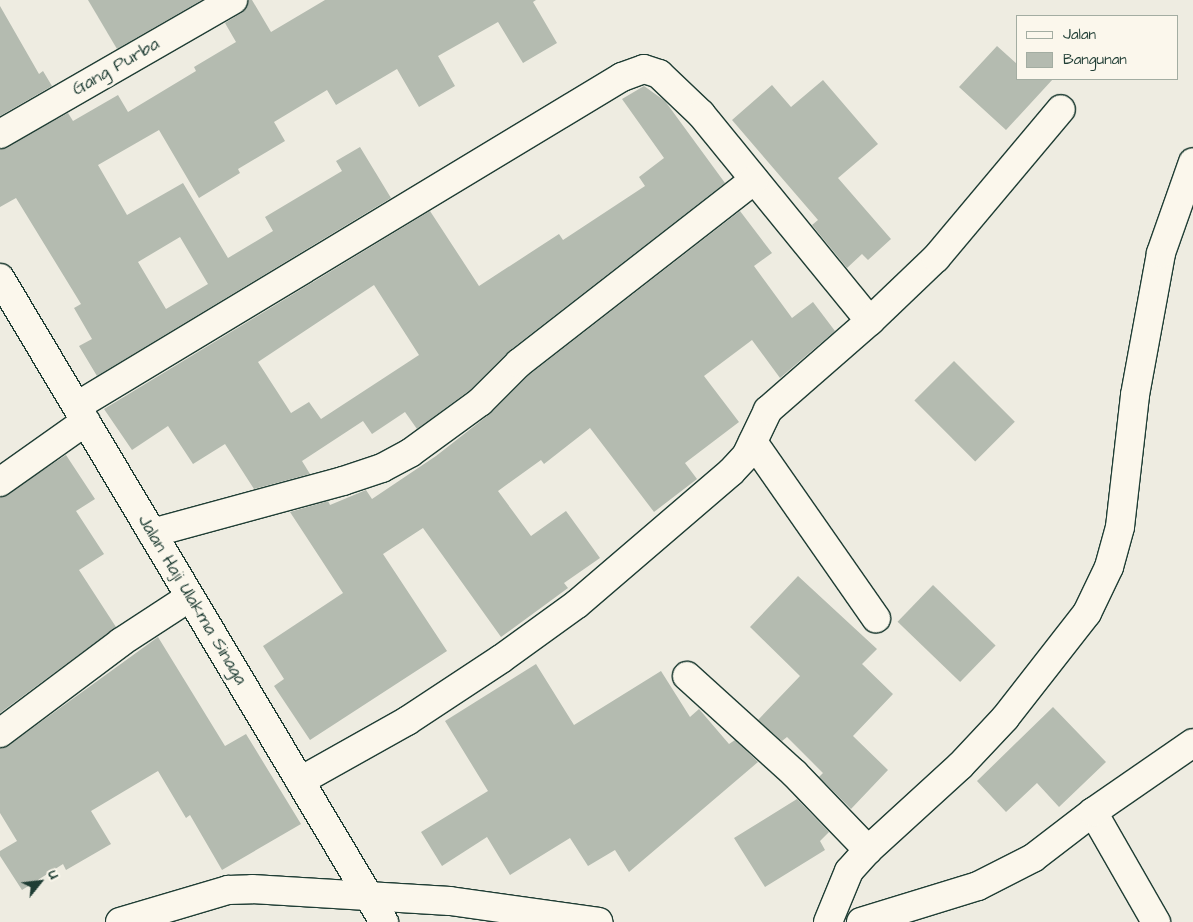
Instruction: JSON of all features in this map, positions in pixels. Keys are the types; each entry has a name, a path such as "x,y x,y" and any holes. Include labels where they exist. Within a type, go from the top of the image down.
{"street":[{"name":"Gang Purba","path":"0,134 233,0"},
{"path":"0,482 81,414 634,70 652,69 700,114 870,321"},
{"path":"300,781 407,721 577,604 731,472 746,456 761,418 768,410 870,321 936,258 1061,109"},
{"path":"828,922 848,872 868,850 940,786 1004,718 1087,613 1109,567 1120,527 1135,395 1161,253 1193,162"},
{"path":"152,533 343,481 382,468 410,453 480,402 519,364 754,180"},
{"name":"Jalan Haji Ulakma Sinaga","path":"0,278 300,781 365,894 384,922"},
{"path":"753,442 876,618"},
{"path":"0,733 121,642 190,597"},
{"path":"688,676 794,773 868,850"},
{"path":"861,922 978,886 1033,858 1093,812 1193,743"},
{"path":"1093,812 1156,922"},
{"path":"120,922 228,890 365,894 450,901 599,922"}],"building":[{"path":"88,0 202,0 117,49"},
{"path":"249,0 252,0 271,32 325,0 536,0 533,2 557,43 523,63 498,22 438,56 455,86 419,107 397,69 336,105 327,90 274,122 285,141 238,169 240,173 199,198 159,130 98,165 127,215 183,183 228,258 273,231 265,217 342,171 336,161 360,147 391,198 97,376 79,346 92,339 74,308 81,304 16,198 0,207 0,150 68,113 73,121 118,95 128,112 196,71 194,67 236,42 225,23 241,13","holes":["180,237 208,284 166,309 138,262"]},
{"path":"0,6 39,74 43,71 52,86 0,116"},
{"path":"997,46 1016,63 1016,80 1052,80 1006,130 959,87"},
{"path":"823,80 878,144 838,178 891,239 868,260 862,254 847,268 812,225 818,220 732,120 772,85 791,107"},
{"path":"644,86 665,101 725,183 509,351 470,390 417,429 405,412 372,434 363,421 302,461 310,474 254,489 225,444 193,464 168,426 132,450 104,409 430,211 479,286 559,234 563,240 645,186 639,177 664,158 622,99","holes":["374,285 419,355 321,419 309,402 291,413 258,362"]},
{"path":"740,211 772,253 754,266 792,318 813,302 835,331 780,378 752,340 704,376 739,422 685,463 697,479 654,512 590,428 544,464 541,460 498,491 531,536 566,511 600,558 564,583 568,588 501,637 423,528 383,554 447,651 310,740 274,686 284,679 263,646 343,593 290,512 328,501 330,505 366,490 372,499 436,456 491,413 529,375"},
{"path":"954,361 1015,422 975,461 914,401"},
{"path":"66,455 95,499 76,511 104,554 79,570 116,627 0,713 0,498"},
{"path":"798,576 877,649 862,664 893,694 853,736 888,770 851,809 819,777 823,773 787,737 782,741 758,720 800,676 750,627"},
{"path":"933,585 996,645 960,682 898,622"},
{"path":"158,637 225,746 246,734 301,824 222,870 190,815 186,818 158,771 91,811 111,844 66,870 63,864 22,890 0,856 0,851 17,841 0,813 0,748 9,745"},
{"path":"536,664 574,725 661,671 690,717 699,709 729,744 735,740 758,762 629,872 615,850 588,866 570,838 510,875 487,837 442,866 421,832 488,791 445,721"},
{"path":"1053,707 1106,762 1059,807 1037,783 1006,812 977,781"},
{"path":"797,799 829,832 820,841 825,850 765,887 734,838"}]}
